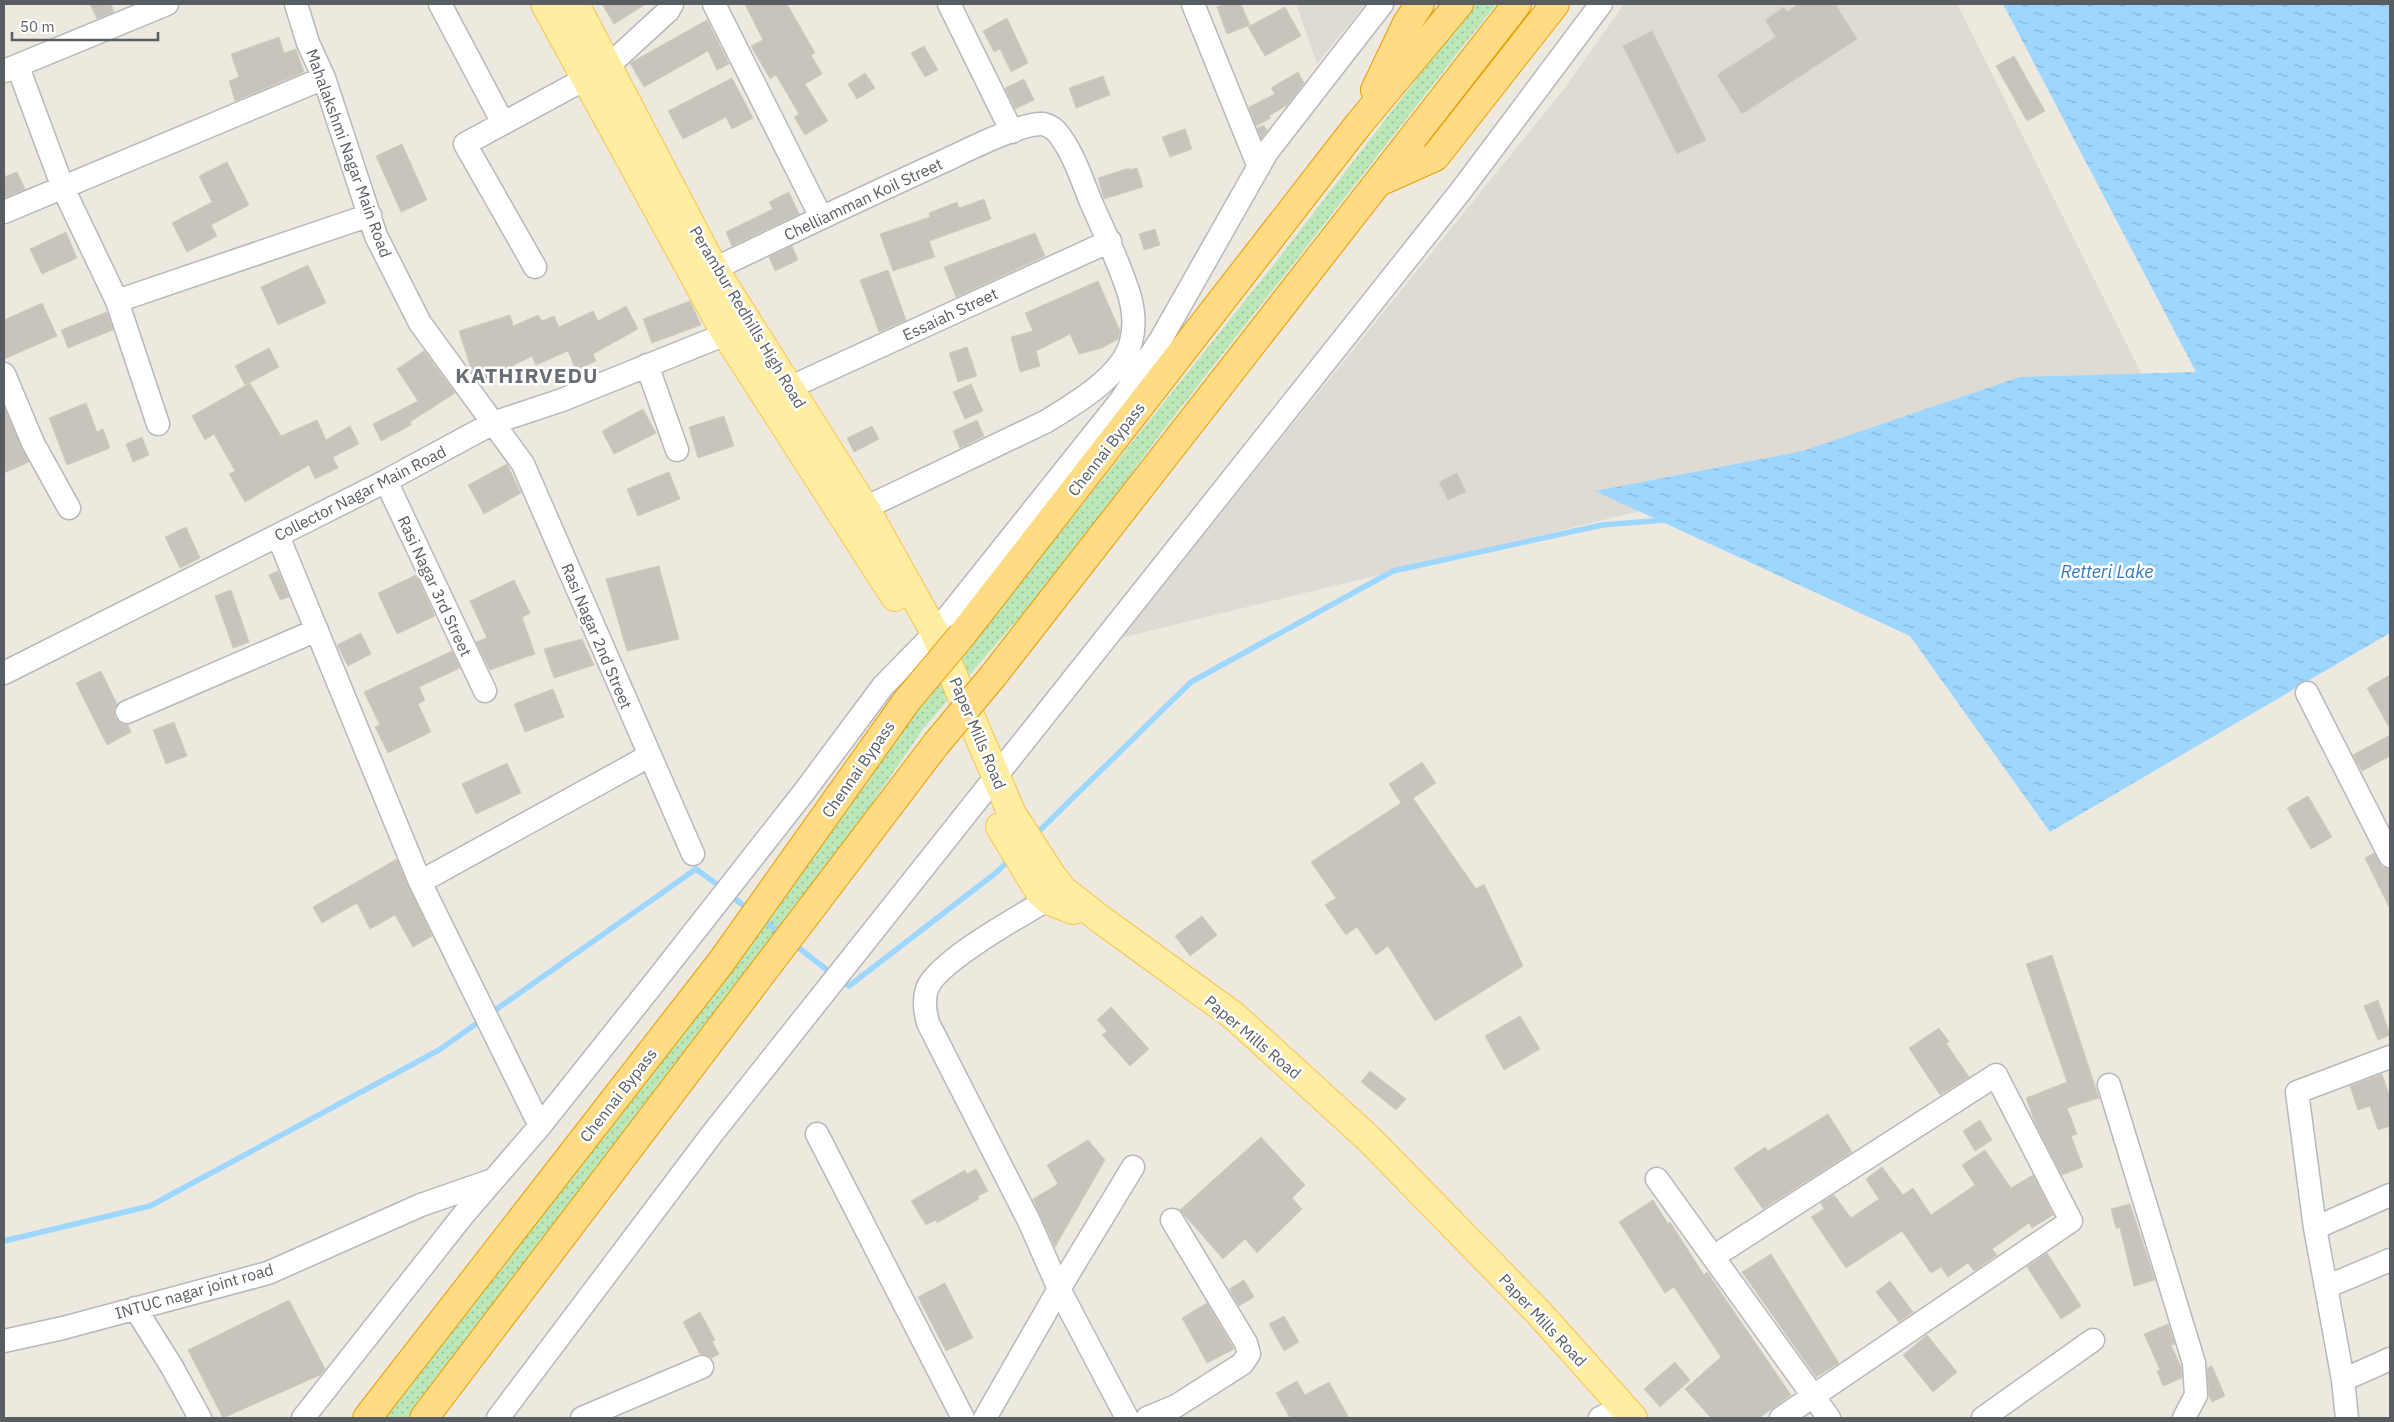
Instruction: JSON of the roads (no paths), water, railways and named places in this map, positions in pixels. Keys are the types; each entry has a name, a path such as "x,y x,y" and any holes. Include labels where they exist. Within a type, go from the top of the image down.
{"highway":[{"path":"1358,125 1407,23 1420,4"},
{"path":"1358,125 1459,4"},
{"path":"424,1418 616,1168 936,744 993,676 1517,4"},
{"path":"1376,183 1435,157 1555,4"},
{"name":"Chennai Bypass","path":"367,1418 722,961 906,702 939,638 1358,125"}],"main road":[{"name":"Perambur Redhills High Road","path":"545,4 596,73 714,269 737,327 791,387 865,508 916,598"},
{"name":"Perambur Redhills High Road","path":"576,4 596,73 737,327 891,589 939,638"},
{"name":"Paper Mills Road","path":"916,598 939,638 984,790 1005,818 1049,888 1102,921 1234,1016 1369,1140 1539,1313 1619,1414"}],"street":[{"path":"158,424 117,301 63,188 11,69 167,4"},
{"name":"Mahalakshmi Nagar Main Road","path":"296,4 308,43 324,78 376,236 420,323 492,424"},
{"path":"440,4 503,123"},
{"path":"535,267 465,144 596,73 668,11 672,4"},
{"path":"714,4 822,217"},
{"path":"949,4 1012,132"},
{"path":"1192,4 1259,167"},
{"path":"303,1418 491,1181 540,1126 804,792 883,686 939,638 1121,400 1161,339 1267,152 1382,4"},
{"path":"498,1418 712,1134 1460,192 1601,4"},
{"path":"4,212 324,78"},
{"name":"Chelliamman Koil Street","path":"714,269 822,217 990,140 1012,132 1044,124 1055,129 1074,159 1110,241 1130,298 1134,321 1131,344 1117,370 1072,406 1044,422 865,508"},
{"path":"117,301 370,216"},
{"name":"Essaiah Street","path":"791,387 1110,241"},
{"name":"Collector Nagar Main Road","path":"4,674 386,481 492,424 562,400 737,327"},
{"path":"647,365 678,450"},
{"path":"4,374 33,444 69,508"},
{"name":"Rasi Nagar 2nd Street","path":"492,424 523,464 693,854"},
{"name":"Rasi Nagar 3rd Street","path":"386,481 485,691"},
{"path":"278,536 420,882 540,1126"},
{"path":"127,712 317,630"},
{"path":"2307,693 2390,856"},
{"path":"420,882 649,756"},
{"path":"1049,888 952,960 935,975 927,989 924,1005 928,1023 1029,1221 1059,1289 1127,1418"},
{"path":"2347,1418 2343,1380 2315,1228 2298,1092 2390,1057"},
{"path":"1713,1257 1996,1075 2071,1221 1781,1418"},
{"path":"2109,1085 2194,1363 2196,1395 2184,1418"},
{"path":"817,1134 963,1418"},
{"path":"985,1418 1059,1289 1133,1167"},
{"path":"1657,1179 1829,1418"},
{"name":"INTUC nagar joint road","path":"4,1341 63,1328 268,1273 421,1205 491,1181"},
{"path":"2315,1228 2390,1195"},
{"path":"1146,1418 1176,1406 1242,1364 1249,1354 1246,1342 1172,1220"},
{"path":"2326,1287 2390,1260"},
{"path":"135,1308 200,1418"},
{"path":"1982,1418 2093,1340"},
{"path":"2343,1380 2390,1359"},
{"path":"582,1418 702,1367"}],"water":[{"name":"Retteri Lake","path":"2003,4 2390,4 2390,633 2050,832 1910,636 1595,491 1803,451 2020,377 2196,372"}],"waterway":[{"path":"1034,836 1191,682 1393,571 1602,525 1665,520"},
{"path":"840,979 849,986 997,872 1011,858"},
{"path":"491,1013 696,869 722,888"},
{"path":"729,894 749,910"},
{"path":"761,918 783,936"},
{"path":"794,944 832,974"},
{"path":"4,1241 150,1206 439,1050 483,1019"}],"district":[{"name":"KATHIRVEDU","path":"527,375"}]}
